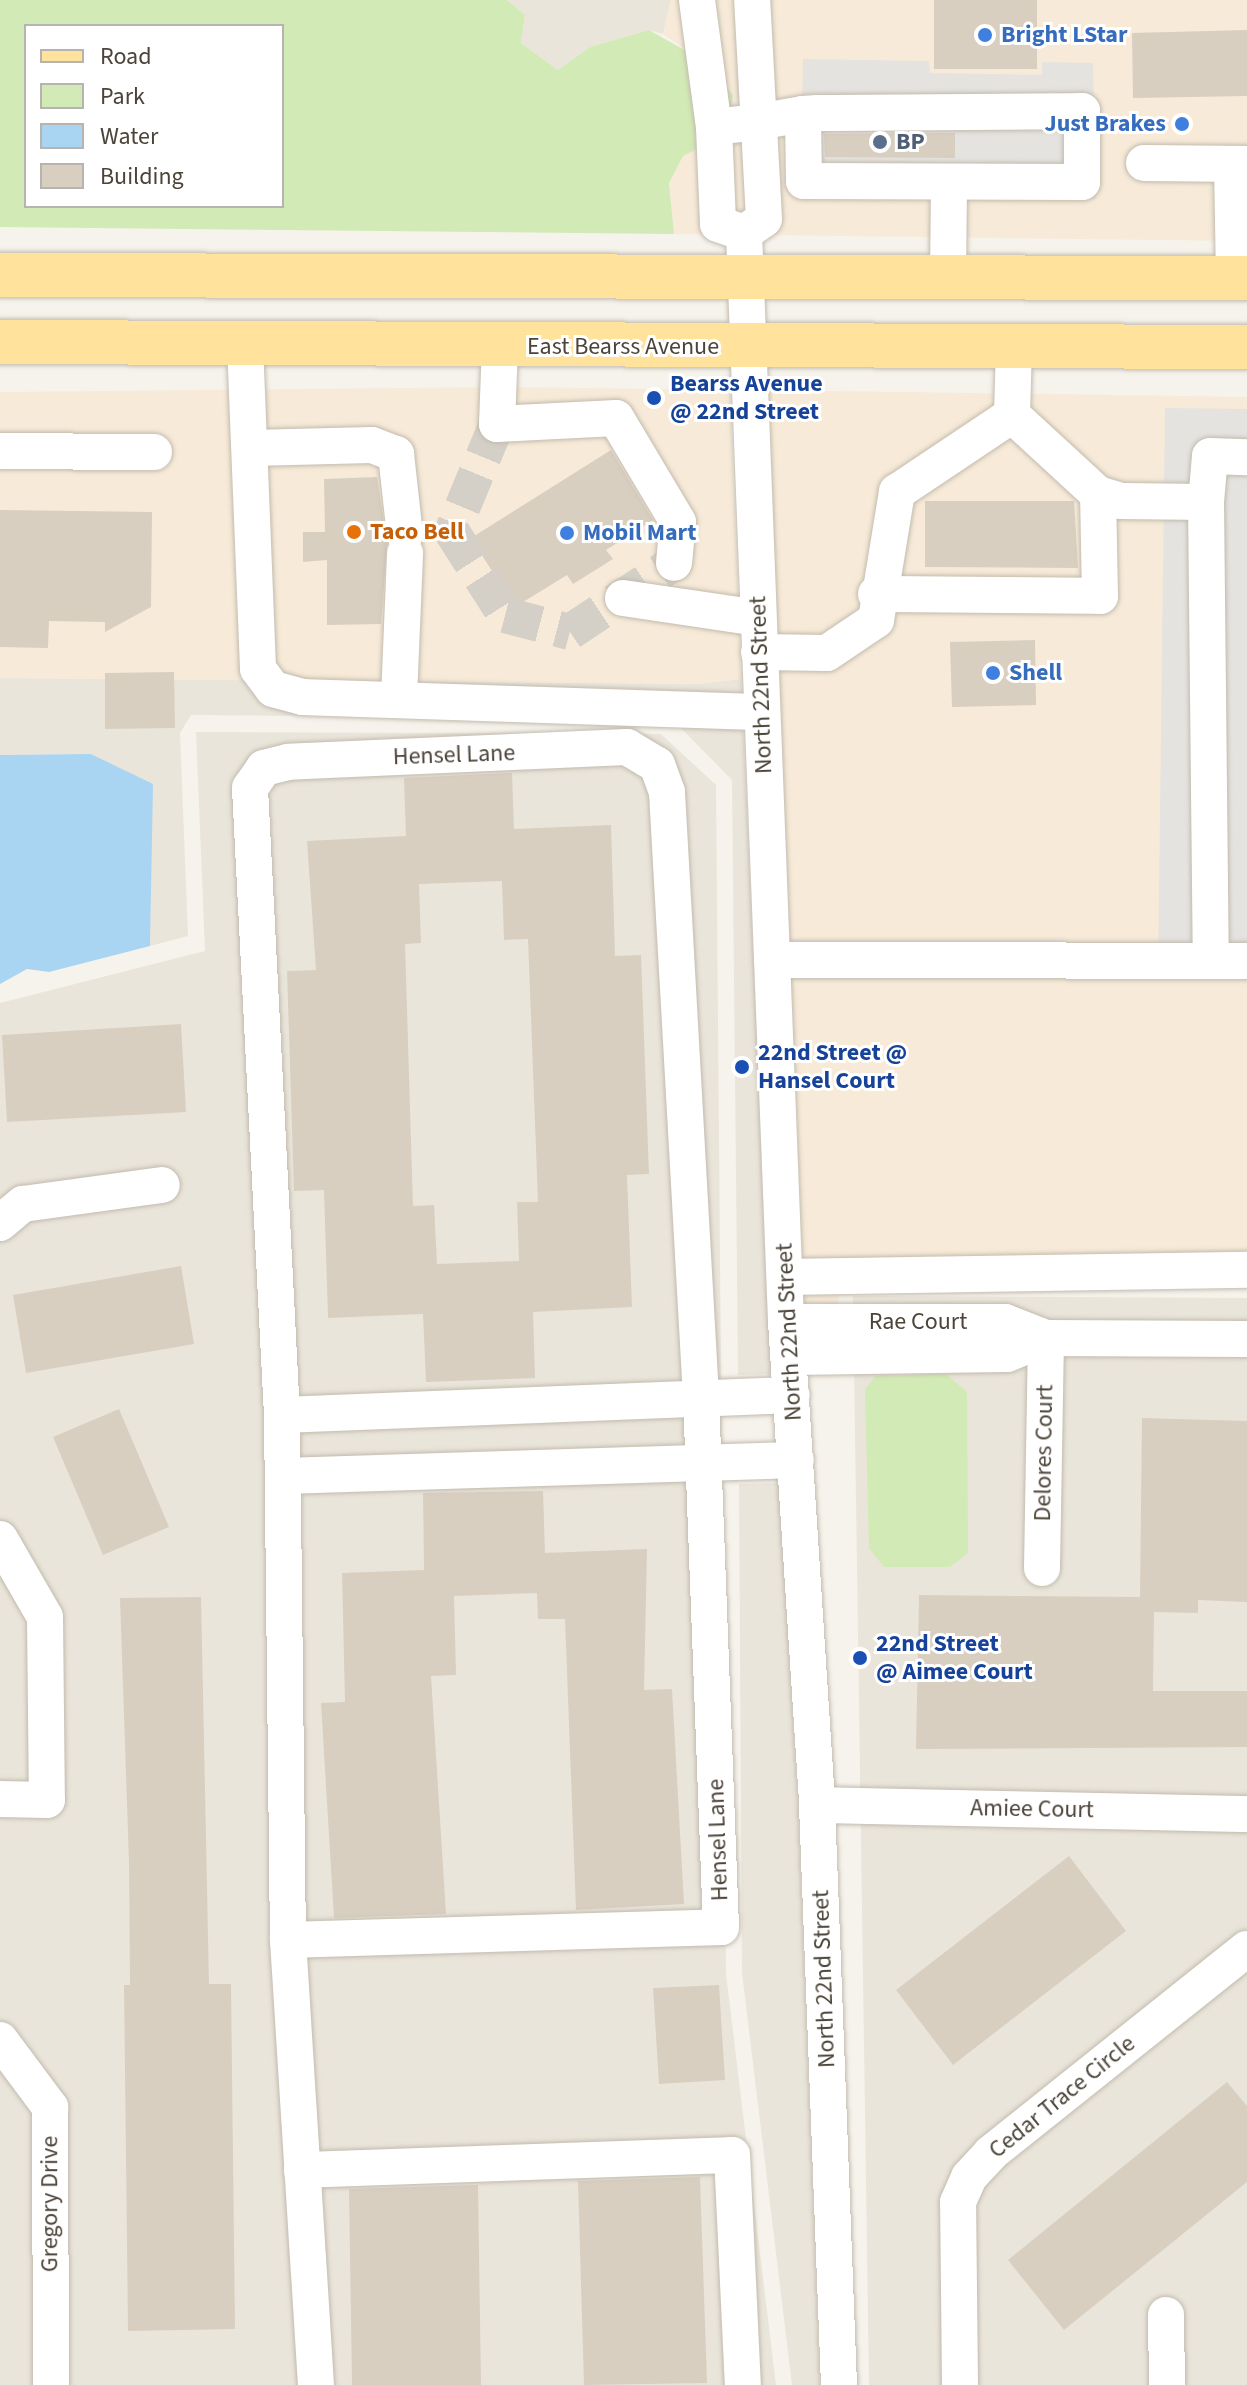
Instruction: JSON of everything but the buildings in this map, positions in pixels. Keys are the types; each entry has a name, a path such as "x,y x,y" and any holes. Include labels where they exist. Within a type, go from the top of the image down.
{"main road":[{"path":"0,275 1241,278"},
{"name":"East Bearss Avenue","path":"0,342 1247,347"}],"street":[{"path":"697,0 714,127 718,224 744,233 764,219 752,0"},
{"path":"714,127 803,114 1082,111 1082,182 804,181 803,114"},
{"path":"1144,163 1240,164 1241,278"},
{"path":"948,279 949,182"},
{"name":"North 22nd Street","path":"744,233 785,1277 817,1805 839,2385"},
{"path":"245,344 258,669 273,689 303,697 762,712"},
{"path":"500,346 497,424 616,418 678,522 674,563"},
{"path":"1014,347 1012,415 1098,494 1121,501 1206,502"},
{"path":"623,598 827,653 876,620 876,594 897,492 1012,415"},
{"path":"251,448 372,445 396,454 405,544 399,698"},
{"path":"0,451 154,452"},
{"path":"1211,959 1206,502 1210,456 1247,457"},
{"path":"876,594 1100,596 1098,494"},
{"name":"Hensel Lane","path":"288,1940 721,1927 701,1397 667,792 657,765 627,747 288,762 264,768 250,788 282,1415 288,1940 316,2385"},
{"path":"772,960 1247,961"},
{"path":"0,1223 23,1204 162,1185"},
{"path":"785,1277 1247,1270"},
{"name":"Rae Court","path":"788,1339 1007,1354 1046,1338 1247,1339"},
{"name":"Delores Court","path":"1042,1568 1046,1338"},
{"path":"282,1415 792,1395"},
{"path":"283,1476 796,1460"},
{"path":"0,1539 45,1617 47,1800 0,1799"},
{"name":"Amiee Court","path":"817,1805 1247,1814"},
{"name":"Cedar Trace Circle","path":"960,2385 958,2202 969,2177 991,2153 1247,1949"},
{"name":"Gregory Drive","path":"0,2040 50,2107 51,2385"},
{"path":"302,2170 732,2155 743,2385"},
{"path":"1166,2315 1167,2385"}],"shaded area":[{"path":"507,0 671,0 663,34 649,30 590,47 558,70 521,43 525,15"},
{"path":"671,0 1247,0 1247,241 674,234 669,183 683,156 711,142 700,59 663,34"},
{"path":"803,59 929,61 930,73 1042,75 1042,62 1093,63 1096,199 800,197"},
{"path":"504,387 730,390 741,679 698,684 0,678 0,392"},
{"path":"768,390 1247,397 1247,1280 840,1286 837,1313 805,1318"},
{"path":"1165,408 1247,409 1247,975 1158,974"},
{"path":"0,678 698,684 741,679 772,1374 738,1375 732,780 672,719 191,715 180,733 188,936 150,946 152,784 91,754 0,755"},
{"path":"196,732 661,734 716,785 726,1974 776,2385 0,2385 0,1003 205,951"},
{"path":"853,1296 1247,1298 1247,2385 869,2385"},
{"path":"779,1483 798,1806 820,2385 792,2385 742,1973 739,1484"}],"green space":[{"path":"0,0 507,0 525,15 521,43 558,70 590,47 649,30 700,59 733,95 728,123 711,142 683,156 669,183 674,234 0,227"},
{"path":"946,1374 967,1392 968,1553 950,1567 884,1567 869,1548 865,1389 876,1376"}],"water":[{"path":"91,754 153,784 150,946 49,972 27,969 0,984 0,755"}],"tunnel":[{"path":"497,424 452,532 505,615 570,632 674,563"}],"place":[{"name":"Bright LStar","path":"985,35"},
{"name":"Just Brakes","path":"1182,124"},
{"name":"BP","path":"880,142"},
{"name":"Bearss Avenue @ 22nd Street","path":"654,398"},
{"name":"Taco Bell","path":"354,532"},
{"name":"Mobil Mart","path":"567,533"},
{"name":"Shell","path":"993,673"},
{"name":"22nd Street @ Hansel Court","path":"742,1067"},
{"name":"22nd Street @ Aimee Court","path":"860,1658"}]}
